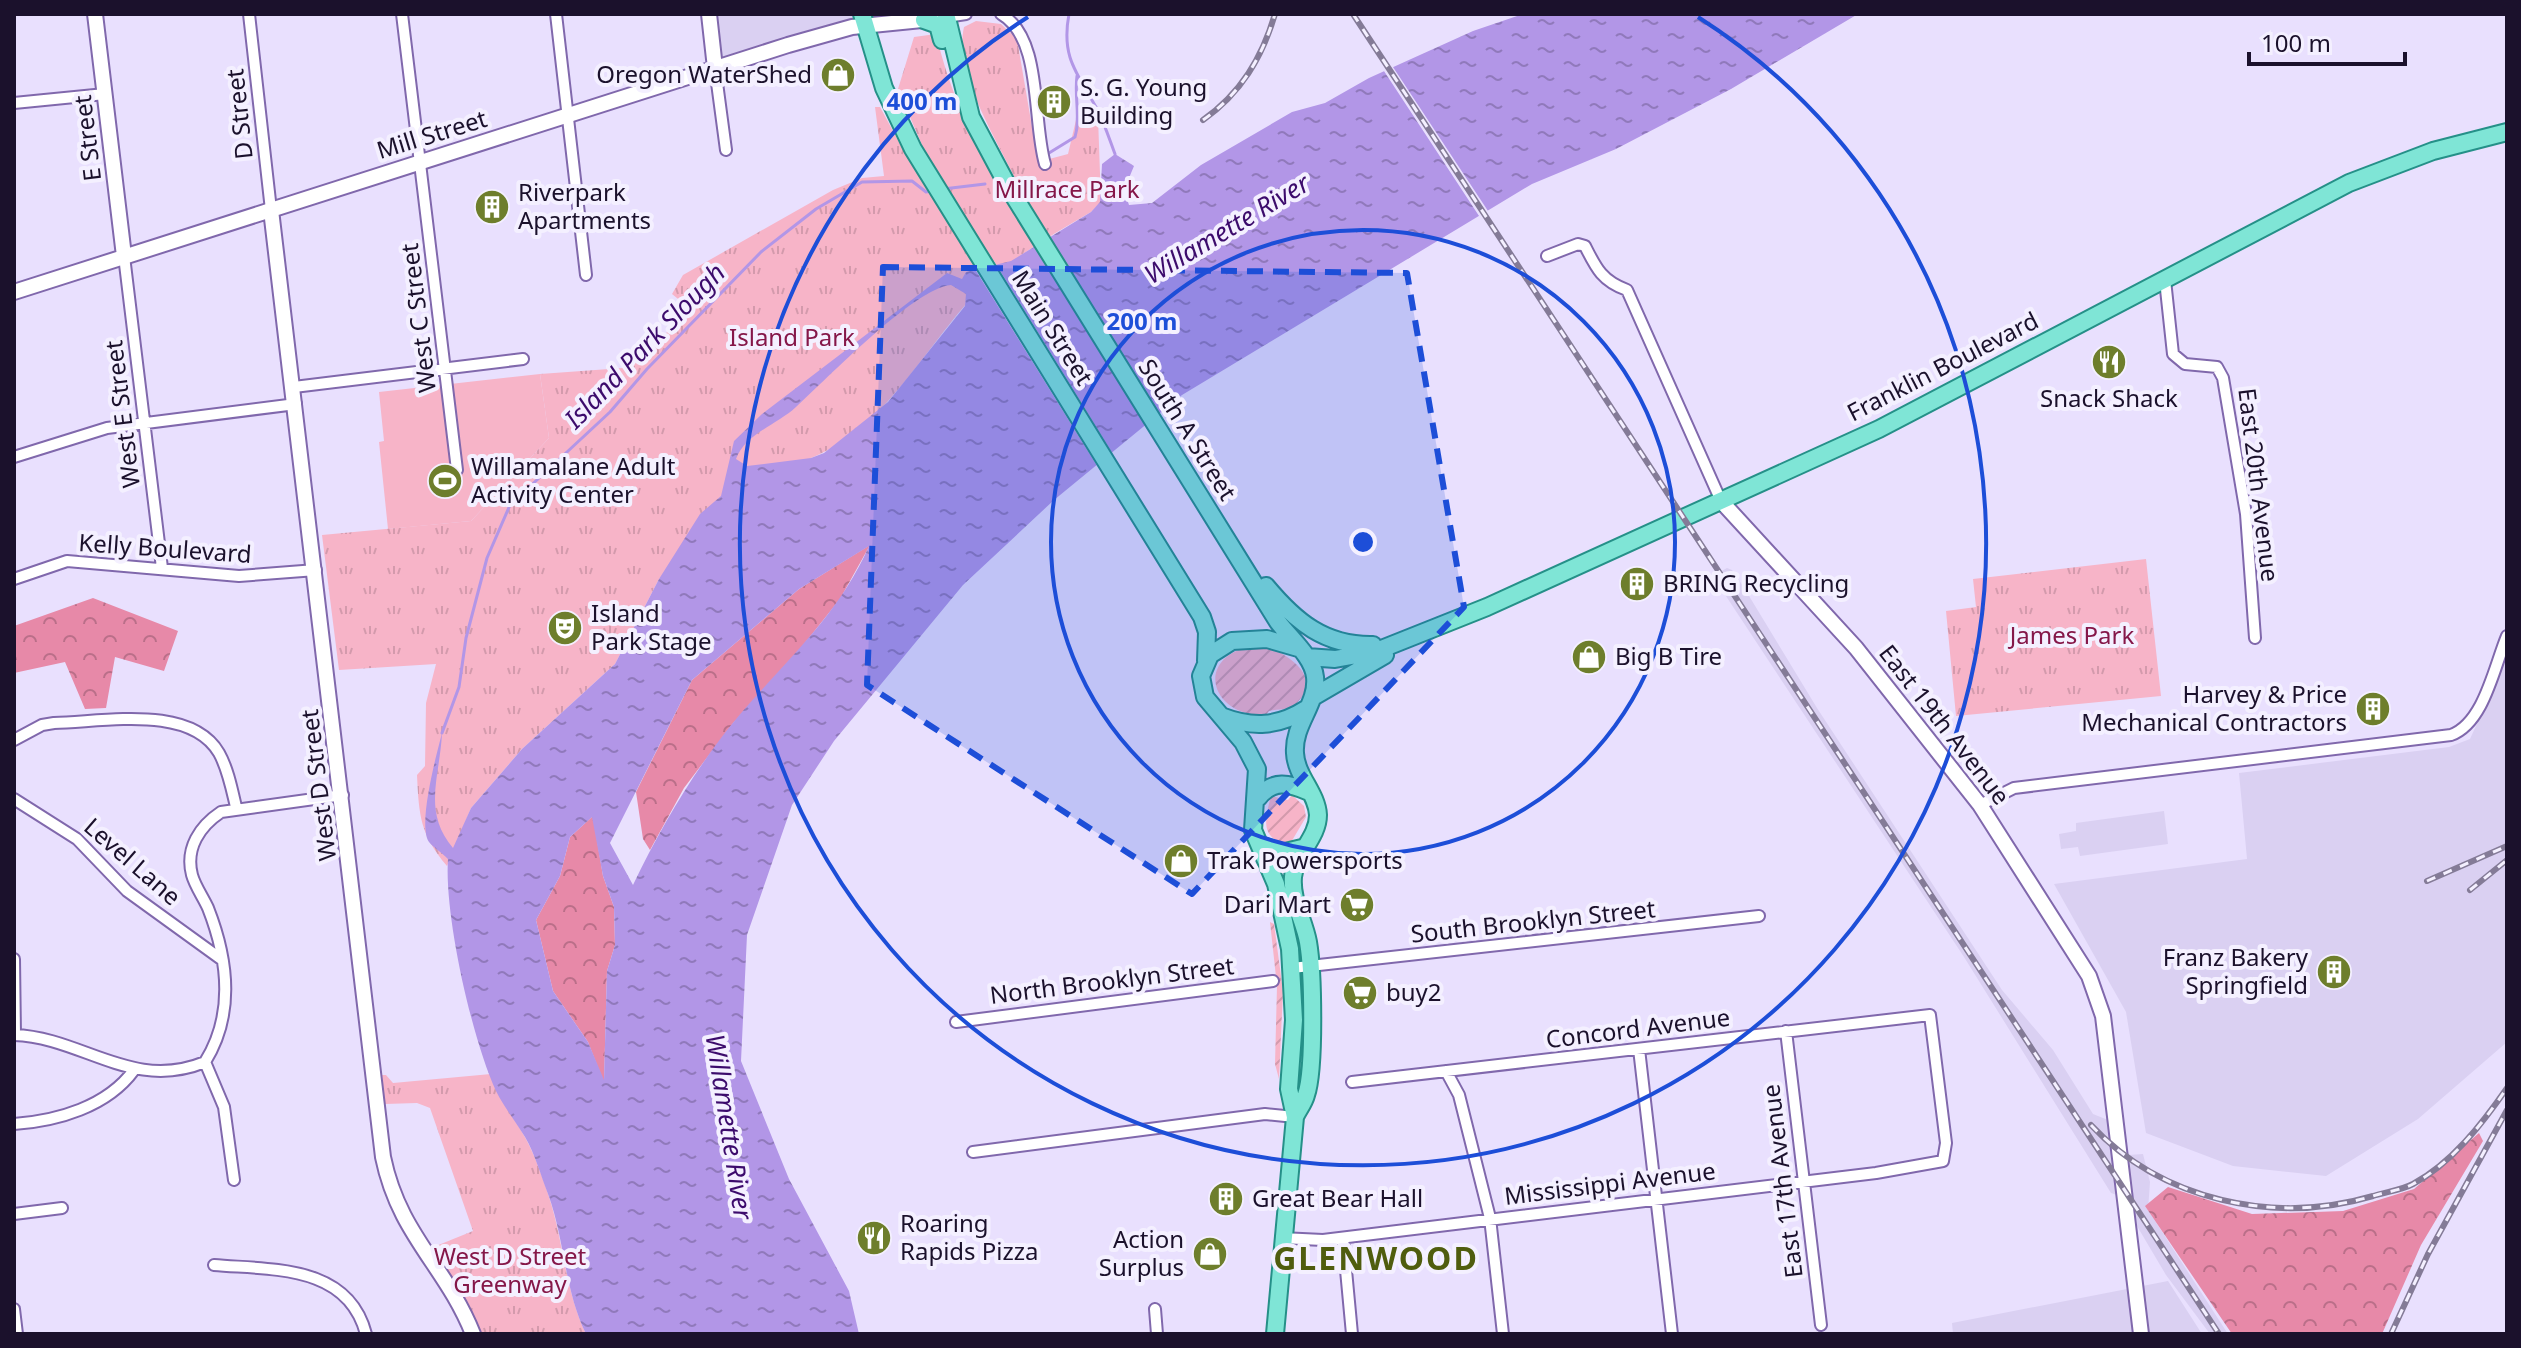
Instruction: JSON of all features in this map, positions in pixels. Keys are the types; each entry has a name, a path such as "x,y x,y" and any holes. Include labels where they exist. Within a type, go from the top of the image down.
{"main road":[{"name":"South A Street","path":"946,16 964,96 984,144 1278,622 1303,653"},
{"name":"Main Street","path":"863,20 884,88 913,149 1187,592 1207,629 1206,661"},
{"path":"924,20 938,25 956,92 984,144"},
{"name":"Franklin Boulevard","path":"1220,716 1242,723 1266,725 1310,703 1399,645 1879,429 2314,201 2393,164 2507,132"},
{"path":"1231,545 1281,605 1316,633 1349,645 1399,645"},
{"name":"Franklin Boulevard","path":"1206,661 1220,646 1243,639 1267,639 1303,653 1346,658 1399,645"},
{"path":"1295,1117 1307,1094 1311,967 1293,887 1295,865 1318,820 1317,807 1295,753 1298,727 1310,703 1316,680 1303,653"},
{"path":"1206,661 1201,676 1202,690 1252,755 1257,769 1258,798 1252,824 1278,892 1292,968 1294,1020 1289,1089 1295,1117 1281,1238 1275,1334"},
{"path":"1258,798 1268,787 1279,784 1309,792"},
{"path":"1261,845 1281,853 1302,848"}],"street":[{"name":"E Street","path":"95,14 124,256"},
{"name":"D Street","path":"249,14 271,210"},
{"name":"West C Street","path":"402,14 457,470"},
{"path":"556,14 586,275"},
{"path":"709,14 726,150"},
{"path":"946,16 966,14"},
{"path":"1001,14 1017,26 1027,49 1038,139 1045,164"},
{"name":"Mill Street","path":"14,292 863,20 924,20 946,16"},
{"path":"14,103 105,94"},
{"name":"West D Street","path":"271,210 389,1183 406,1225 448,1287 473,1334"},
{"name":"East 19th Avenue","path":"1547,256 1578,244 1585,246 1600,275 1610,284 1627,290 1721,501 1856,648 1980,805 2040,895 2096,992 2105,1037 2141,1334"},
{"name":"West E Street","path":"124,256 162,568"},
{"name":"East 20th Avenue","path":"2165,280 2173,354 2185,364 2217,367 2223,378 2246,514 2255,638"},
{"path":"294,387 523,359"},
{"path":"14,457 96,431 144,421 296,404"},
{"name":"Kelly Boulevard","path":"14,579 67,561 257,577 316,570"},
{"path":"1980,805 2014,788 2451,735 2465,730 2475,715 2507,636"},
{"path":"14,740 42,725 54,723 177,721 206,737 220,754 236,807"},
{"path":"14,959 15,1035 33,1036 134,1070 187,1069 205,1062 217,1039 227,991 207,906 192,874 190,854 206,822 236,807 343,795"},
{"name":"Level Lane","path":"14,799 77,839 127,891 221,959"},
{"name":"South Brooklyn Street","path":"1292,968 1759,916"},
{"name":"North Brooklyn Street","path":"956,1022 1273,981"},
{"name":"Concord Avenue","path":"1352,1082 1930,1015 1946,1143 1943,1161"},
{"name":"East 17th Avenue","path":"1786,1031 1821,1325"},
{"path":"1639,1049 1672,1334"},
{"path":"205,1062 224,1107 234,1180"},
{"path":"14,1124 49,1120 77,1111 125,1082 134,1070"},
{"path":"1446,1071 1459,1095 1490,1218 1503,1334"},
{"path":"973,1152 1265,1114 1295,1117"},
{"name":"Mississippi Avenue","path":"1281,1238 1343,1238 1802,1182 1943,1161"},
{"path":"14,1214 62,1208"},
{"path":"1343,1238 1352,1334"},
{"path":"214,1265 321,1278 340,1291 355,1309 366,1334"},
{"path":"14,1309 17,1334"},
{"path":"1155,1309 1157,1334"}],"highlighted area":[{"path":"883,267 1407,273 1464,607 1192,894 867,685"}],"shaded area":[{"path":"709,14 946,14 946,17 878,25 715,68"},
{"path":"1727,568 1732,570 1743,586 1817,708 2002,990 2053,1050 2093,1114 2108,1120 2117,1195 2111,1193 1964,957 1718,584 1716,574"},
{"path":"2507,658 2507,1042 2418,1119 2326,1176 2233,1166 2146,1133 2126,1012 2054,884 2247,859 2239,773 2449,747 2470,739"},
{"path":"2164,811 2168,844 2080,856 2078,847 2061,849 2059,834 2076,831 2076,823"},
{"path":"2143,1154 2150,1182 2148,1210 2228,1334 2210,1334 2166,1275 2137,1226 2126,1161 2128,1155"},
{"path":"2168,1281 2202,1334 1953,1334 1952,1323"}],"green space":[{"name":"Island Park","path":"976,21 1001,24 1017,39 1038,162 1068,154 1076,120 1098,117 1101,202 1091,212 1022,255 984,285 905,381 863,426 811,458 659,579 615,664 522,749 471,808 447,866 426,834 420,813 417,775 425,766 426,703 436,664 339,670 322,535 471,521 549,438 540,374 623,368 652,350 688,307 672,294 683,275 833,190 862,178 884,176 875,107 880,107 905,153 922,145 898,89 914,37 936,34 956,97 982,153 1004,192 1018,185 980,108 965,66 962,46 964,27"},
{"name":"Willamalane Adult Activity Center","path":"540,374 549,438 471,521 388,529 379,442 384,441 379,392"},
{"path":"870,545 840,599 785,668 734,722 684,788 650,850 643,839 636,792 692,680 799,589"},
{"name":"James Park","path":"2146,559 2161,696 1956,716 1946,611 1976,607 1973,579"},
{"path":"93,598 178,631 164,671 115,657 106,708 85,709 65,662 14,673 14,626"},
{"path":"1259,645 1290,659 1305,676 1306,685 1303,696 1293,706 1269,711 1265,716 1245,713 1230,705 1220,695 1216,682 1217,670 1224,659 1238,650"},
{"path":"1292,795 1304,806 1306,817 1290,844 1273,838 1266,820 1271,796 1288,800"},
{"path":"593,816 603,876 614,907 615,945 607,971 604,1083 588,1042 553,991 536,920 560,876 570,837"},
{"path":"1270,922 1274,924 1283,991 1279,1079 1275,1064 1277,986"},
{"name":"West D Street Greenway","path":"491,1074 541,1175 554,1214 573,1300 586,1334 482,1334 464,1297 431,1248 473,1231 430,1108 417,1103 385,1104 382,1075 393,1083"},
{"path":"2479,1133 2483,1141 2421,1245 2382,1334 2232,1334 2145,1206 2168,1187 2252,1214 2343,1211 2414,1189"}],"water":[{"name":"Willamette River","path":"1523,14 1858,14 1731,89 1616,149 1532,184 1182,395 1054,500 963,585 834,741 792,805 747,935 741,1061 789,1179 849,1291 859,1334 586,1334 573,1300 554,1211 538,1165 525,1137 496,1091 478,1041 455,943 450,912 448,859 429,842 426,833 429,789 442,733 435,807 438,821 453,848 471,808 522,749 615,664 659,579 700,514 721,496 734,441 762,414 947,273 962,279 966,272 1011,261 1091,212 1100,202 1102,164 1115,154 1134,166 1124,190 1129,205 1152,203 1201,165 1292,112 1325,103 1369,78 1473,31","holes":["951,285 966,294 965,306 888,402 824,453 811,458 747,466 736,459 754,436 789,413 894,318 916,301","869,546 825,619 732,724 690,782 633,885 610,843 692,680 799,589","592,817 603,876 614,907 615,945 607,971 604,1080 588,1042 553,991 536,920 560,876 570,837"]}],"pier":[{"path":"1391,64 1490,214 1481,219 1382,68"},
{"path":"994,261 1114,456 1099,469 973,266"}],"waterway":[{"path":"1069,14 1067,41 1072,63 1099,113 1115,154"},
{"name":"Island Park Slough","path":"1049,153 1075,137 1077,76"},
{"name":"Island Park Slough","path":"442,733 459,687 466,638 487,558 510,505 610,412 647,369 761,252 816,209 862,182 912,181 926,192 931,191"},
{"name":"Island Park Slough","path":"943,189 985,184"}],"railway":[{"path":"1203,120 1239,86 1257,60 1275,14"},
{"path":"1353,14 2219,1334"},
{"path":"2427,881 2507,846"},
{"path":"2470,890 2507,860"},
{"path":"2091,1125 2119,1151 2151,1172 2186,1189 2222,1200 2298,1208 2336,1204 2413,1184 2453,1154 2477,1129 2507,1088"},
{"path":"2391,1334 2428,1254 2507,1110"}],"place":[{"name":"Oregon WaterShed","path":"838,75"},
{"name":"S. G. Young Building","path":"1054,102"},
{"name":"Riverpark Apartments","path":"492,207"},
{"name":"Snack Shack","path":"2109,362"},
{"name":"Willamalane Adult Activity Center","path":"445,481"},
{"name":"BRING Recycling","path":"1637,584"},
{"name":"Island Park Stage","path":"565,628"},
{"name":"Big B Tire","path":"1589,657"},
{"name":"Harvey & Price Mechanical Contractors","path":"2373,709"},
{"name":"Trak Powersports","path":"1181,861"},
{"name":"Dari Mart","path":"1357,905"},
{"name":"Franz Bakery Springfield","path":"2334,972"},
{"name":"buy2","path":"1360,993"},
{"name":"Great Bear Hall","path":"1226,1199"},
{"name":"Roaring Rapids Pizza","path":"874,1238"},
{"name":"Action Surplus","path":"1210,1254"}],"district":[{"name":"GLENWOOD","path":"1376,1259"}],"park label":[{"name":"Millrace Park","path":"1067,190"}]}
